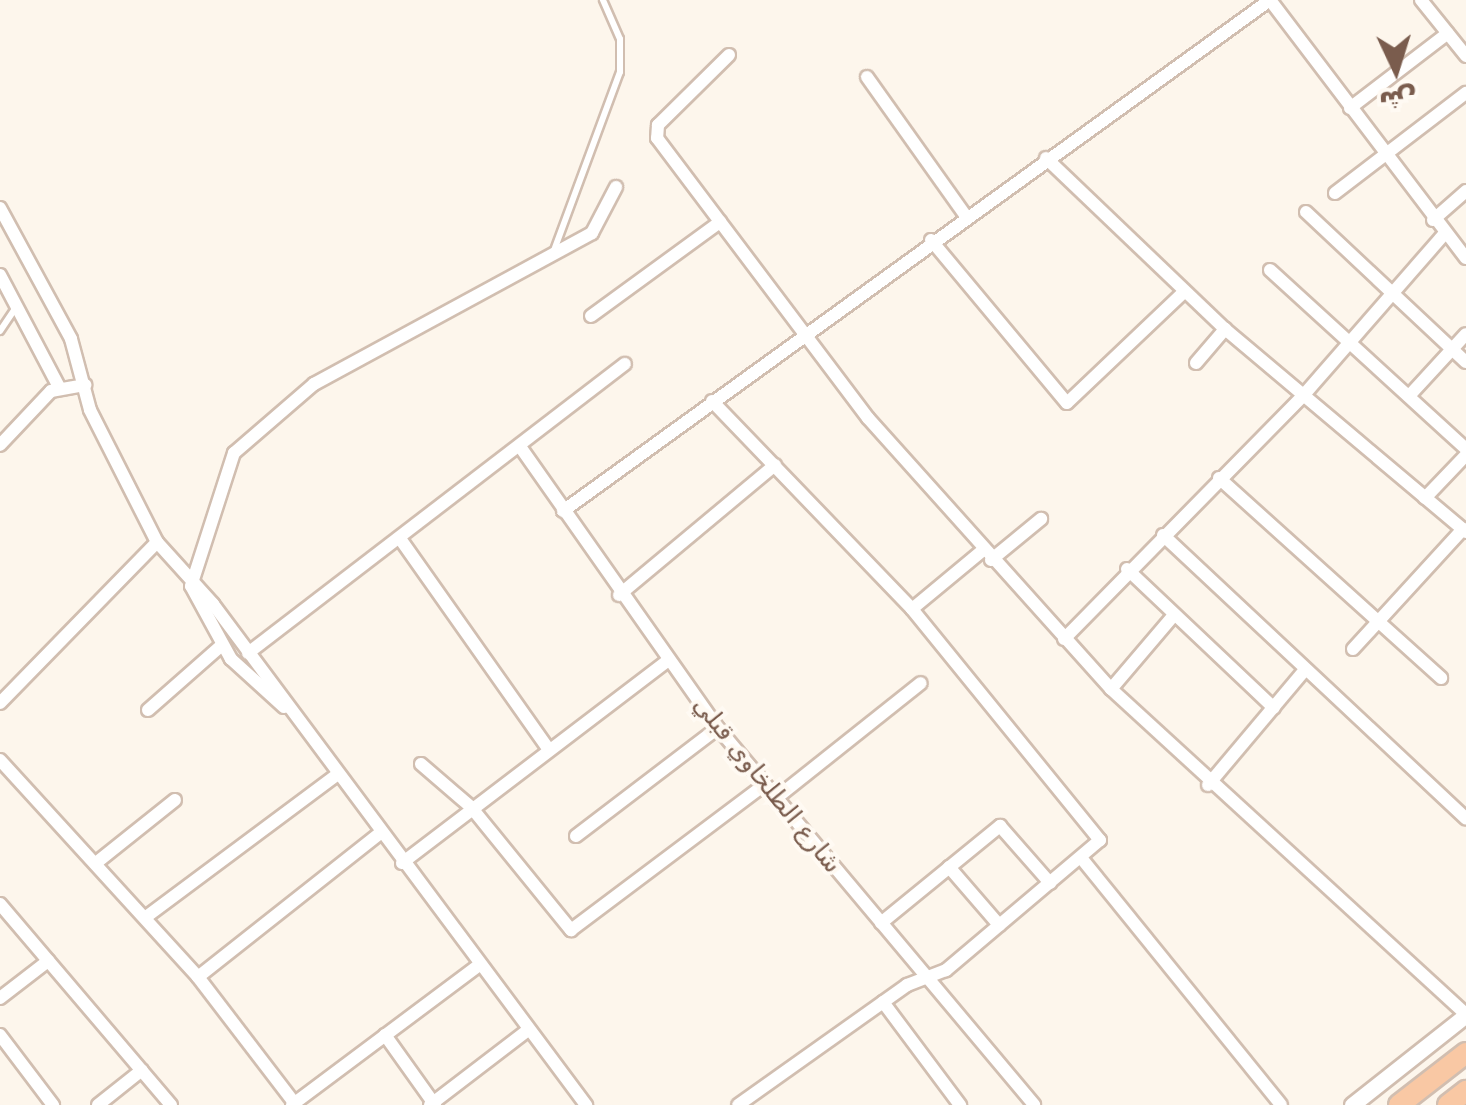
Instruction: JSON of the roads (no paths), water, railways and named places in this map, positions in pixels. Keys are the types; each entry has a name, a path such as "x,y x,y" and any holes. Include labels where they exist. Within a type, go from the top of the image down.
{"highway":[{"path":"1399,1105 1466,1053"},
{"path":"1448,1105 1466,1091"}],"street":[{"path":"563,511 931,240 1270,0 1433,220 1466,258"},
{"path":"1422,0 1466,56"},
{"path":"1350,108 1448,33"},
{"path":"728,55 656,132 804,334 986,555 1111,690 1208,785 1466,1015 1352,1105"},
{"path":"867,77 966,215"},
{"path":"1335,193 1466,93"},
{"path":"1046,158 1184,292 1302,397 1464,531 1354,649"},
{"path":"288,709 222,645 190,574 234,453 283,407 602,224 616,186"},
{"path":"1433,220 1466,191"},
{"path":"0,208 71,339 85,385 157,542 190,574 335,776 580,1103"},
{"path":"1306,212 1466,362"},
{"path":"591,316 720,222"},
{"path":"1064,638 1302,397 1444,234"},
{"path":"931,240 1067,403 1184,292"},
{"path":"1270,270 1466,452 1425,498"},
{"path":"0,275 59,388"},
{"path":"1196,363 1225,328"},
{"path":"1409,396 1466,334"},
{"path":"248,653 401,540 625,364"},
{"path":"0,445 59,388 85,385"},
{"path":"712,402 912,608 1098,836 1082,859 928,980 883,1002 738,1105"},
{"name":"شارع الطلخاوي قبلي","path":"521,448 619,595 718,728 1034,1105"},
{"path":"619,595 775,465"},
{"path":"1219,478 1441,678"},
{"path":"912,608 1041,519"},
{"path":"1162,535 1466,820"},
{"path":"401,540 547,747"},
{"path":"0,703 157,542"},
{"path":"1127,570 1274,708"},
{"path":"1111,690 1174,615"},
{"path":"148,710 222,645"},
{"path":"402,864 547,747 667,661"},
{"path":"1208,785 1306,670"},
{"path":"776,798 922,683"},
{"path":"576,836 718,728"},
{"path":"0,760 198,976 294,1104 479,966"},
{"path":"421,764 472,807 576,930 764,785"},
{"path":"146,917 335,776"},
{"path":"96,863 176,800"},
{"path":"881,924 1004,826 1050,884"},
{"path":"198,976 379,834"},
{"path":"1082,859 1281,1105"},
{"path":"949,867 999,925"},
{"path":"0,904 171,1105"},
{"path":"0,998 48,961"},
{"path":"883,1002 960,1105"},
{"path":"385,1036 433,1104 528,1030"},
{"path":"0,1035 53,1105"},
{"path":"98,1105 142,1070"}],"lane":[{"path":"552,254 620,72 620,39 602,0"},
{"path":"0,331 17,306"}]}
